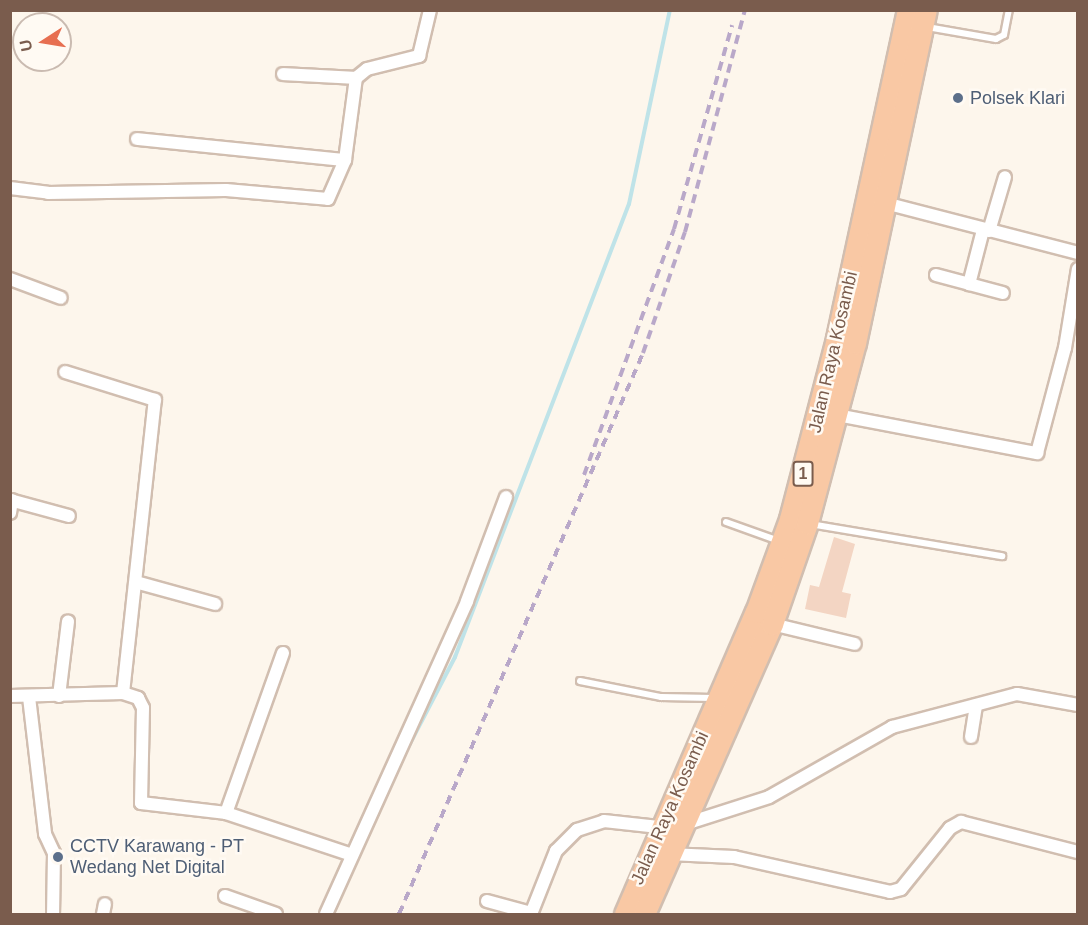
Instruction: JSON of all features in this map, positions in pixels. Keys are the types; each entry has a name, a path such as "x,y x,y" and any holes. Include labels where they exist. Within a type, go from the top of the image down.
{"highway":[{"name":"Jalan Raya Kosambi","path":"644,915 681,825 772,624 807,523 837,415 885,204 916,17"},
{"name":"Jalan Raya Kosambi","path":"625,915 659,828 719,699 782,542 837,338 916,17"}],"street":[{"path":"283,74 356,78 367,69 419,56 430,10"},
{"path":"11,191 48,193 226,190 319,201 331,197 345,160 356,78"},
{"path":"137,139 345,160"},
{"path":"969,284 1005,177"},
{"path":"885,204 1077,253"},
{"path":"837,415 1037,453 1065,348 1077,269"},
{"path":"936,275 1003,293"},
{"path":"10,279 61,298"},
{"path":"65,372 155,400 139,583 123,693"},
{"path":"326,915 467,601 506,497"},
{"path":"10,513 11,500 69,516"},
{"path":"139,583 214,604"},
{"path":"59,696 68,622"},
{"path":"772,624 855,644"},
{"path":"226,813 283,653"},
{"path":"10,696 123,693 138,698 143,708 141,803 226,813 352,855"},
{"path":"681,825 769,797 892,727 1017,694 1077,705"},
{"path":"29,697 45,834 54,854 53,915"},
{"path":"970,737 976,705"},
{"path":"487,901 531,914 556,851 577,830 604,821 659,828"},
{"path":"669,854 734,857 890,892 901,889 950,828 961,822 1077,852"},
{"path":"225,896 276,915"}],"lane":[{"path":"916,17 996,39 1004,34 1009,10"},
{"path":"726,522 782,542"},
{"path":"807,523 1002,556"},
{"path":"580,681 661,697 719,699"}],"building":[{"path":"834,537 855,544 842,592 851,594 846,618 805,609 810,585 819,587"}],"waterway":[{"path":"403,757 455,657 629,204 670,10"}],"railway":[{"path":"399,914 643,353 685,232 745,10"},
{"path":"584,475 674,229 732,25"}],"place":[{"name":"Polsek Klari","path":"958,98"},
{"name":"CCTV Karawang - PT Wedang Net Digital","path":"58,857"}]}
